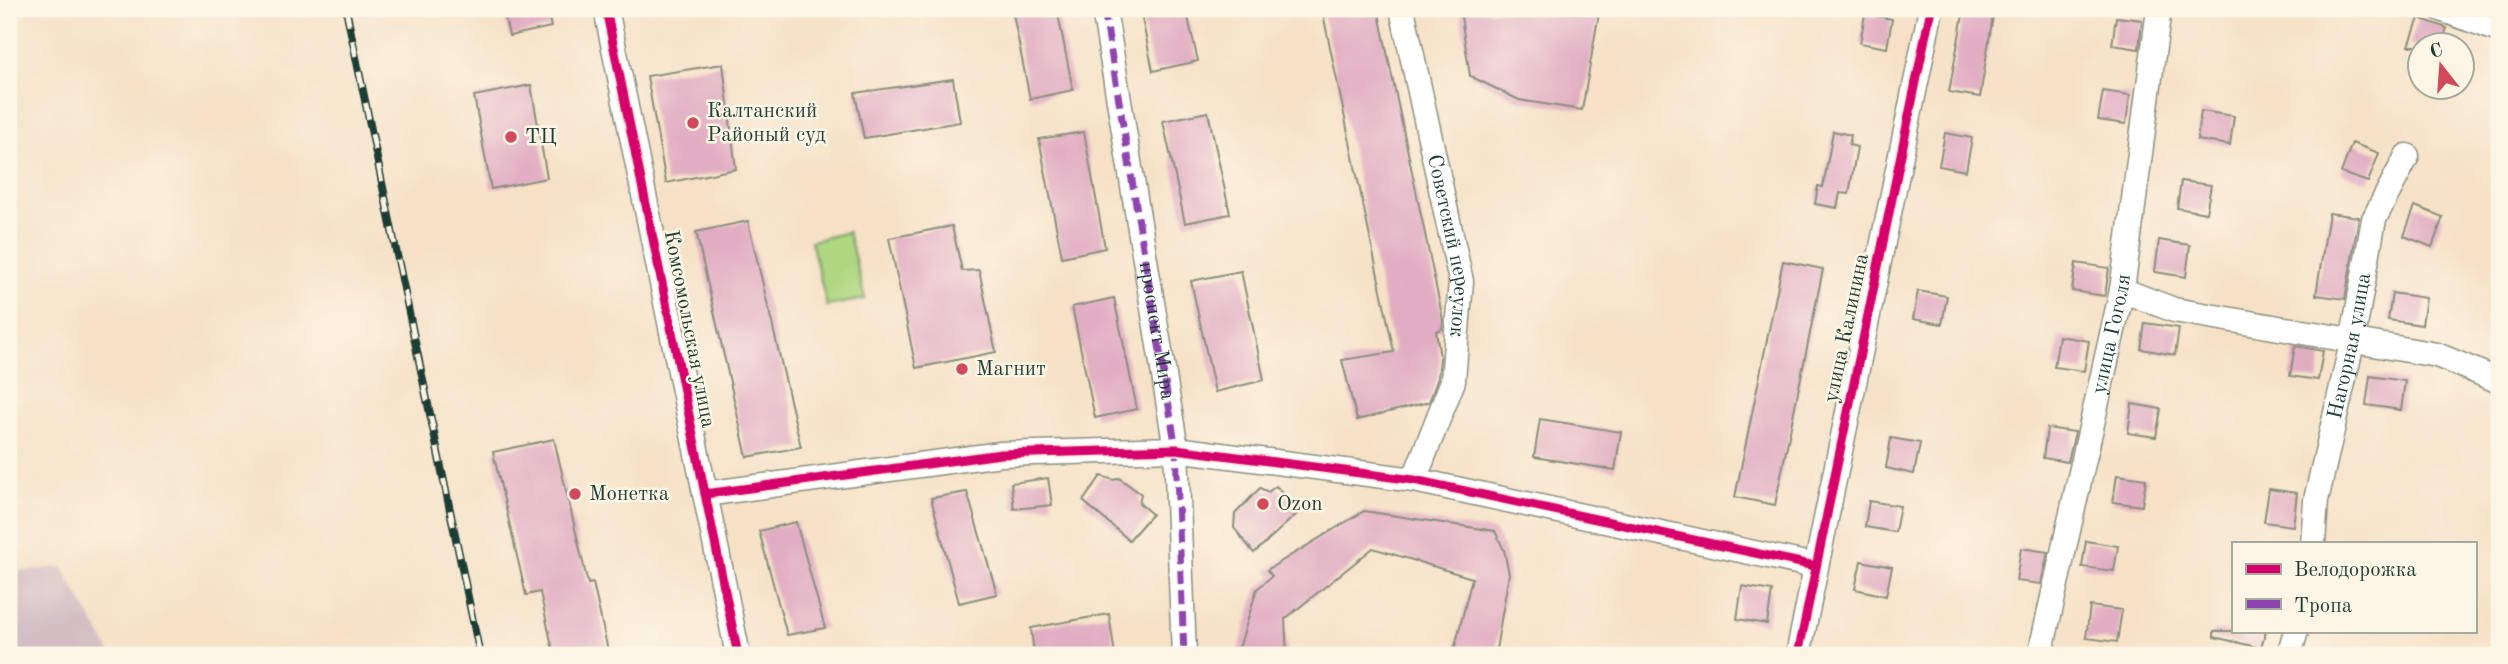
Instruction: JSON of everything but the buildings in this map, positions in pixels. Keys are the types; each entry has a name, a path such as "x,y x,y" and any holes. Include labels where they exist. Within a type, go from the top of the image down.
{"street":[{"name":"Комсомольская улица","path":"606,9 738,655"},
{"name":"проспект Мира","path":"1104,9 1176,449 1184,655"},
{"name":"Советский переулок","path":"1402,9 1444,191 1461,281 1452,381 1415,480"},
{"name":"улица Калинина","path":"1798,655 1931,9"},
{"name":"улица Гоголя","path":"2040,655 2122,290 2159,9"},
{"path":"2441,9 2499,30"},
{"name":"Нагорная улица","path":"2313,542 2316,500 2352,343 2374,219 2407,156"},
{"path":"2122,290 2174,310 2302,330 2352,343 2437,355 2499,381"},
{"path":"705,494 1001,454 1176,449 1415,480 1815,566"},
{"path":"2289,655 2297,632"}],"shaded area":[{"path":"62,567 112,655 9,655 9,572"}],"green space":[{"path":"848,232 865,299 827,306 811,241"}],"railway":[{"path":"346,9 480,655"}],"marked path":[{"path":"1104,9 1176,449 1184,655"}],"cycle path":[{"path":"606,9 738,655"},
{"path":"1798,655 1931,9"},
{"path":"705,494 1001,454 1176,449 1414,480 1815,566"}],"place":[{"name":"Калтанский Районый суд","path":"693,123"},
{"name":"ТЦ","path":"511,137"},
{"name":"Магнит","path":"962,369"},
{"name":"Монетка","path":"575,494"},
{"name":"Ozon","path":"1263,504"}]}
